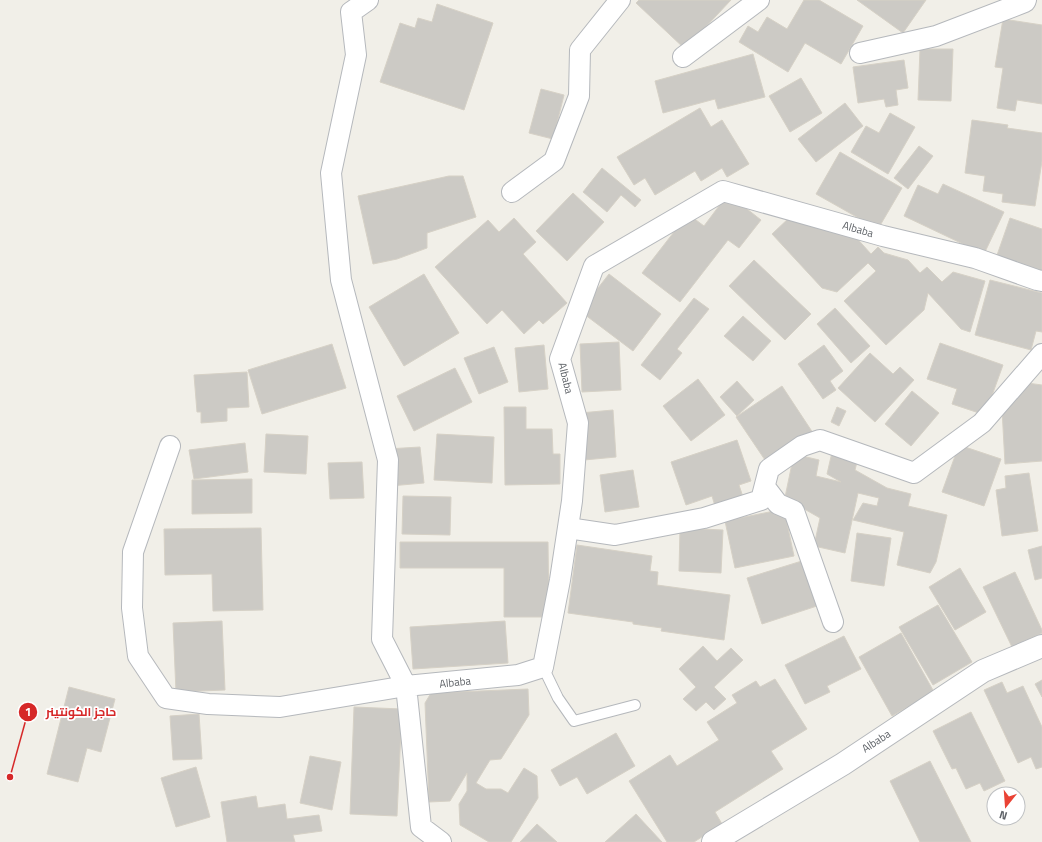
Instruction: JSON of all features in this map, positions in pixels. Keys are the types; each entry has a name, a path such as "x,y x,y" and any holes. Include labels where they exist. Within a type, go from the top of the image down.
{"street":[{"path":"368,0 351,12 356,55 331,173 341,280 388,460 382,638 406,686 421,827 441,842"},
{"path":"512,192 554,161 578,96 580,50 620,0"},
{"path":"684,57 759,0"},
{"path":"860,53 936,36 1025,2 1026,0"},
{"name":"Albaba","path":"170,446 133,552 132,608 138,656 166,698 208,704 280,707 406,686 518,675 543,667 560,580 572,502 578,423 560,360 594,266 723,191 883,236 976,258 1042,281"},
{"path":"568,528 615,536 704,518 761,500 769,469 802,446 820,440 914,473 982,423 1042,354"},
{"path":"765,487 778,504 794,511 833,622"},
{"name":"Albaba","path":"713,842 843,764 982,671 1042,646"}],"lane":[{"path":"543,667 558,698 574,721 635,705"}],"building":[{"path":"639,0 731,0 685,49 636,3"},
{"path":"804,0 819,0 863,26 841,64 805,43 788,72 739,42 748,26 758,32 767,17 787,29"},
{"path":"857,0 926,0 903,33"},
{"path":"437,4 493,23 464,110 380,82 400,23 415,28 418,18 432,22"},
{"path":"1003,19 1042,25 1042,104 1017,100 1015,111 997,108 1003,68 995,67"},
{"path":"920,49 953,49 951,101 918,100"},
{"path":"753,54 765,97 718,109 715,99 663,113 655,81"},
{"path":"904,60 908,88 896,90 898,105 886,107 884,99 858,103 853,67"},
{"path":"801,78 822,113 790,132 769,96"},
{"path":"541,89 564,95 553,139 529,133"},
{"path":"845,103 863,126 816,162 798,139"},
{"path":"700,108 711,127 722,120 749,164 727,177 722,168 701,181 695,171 655,195 645,178 634,185 617,157"},
{"path":"890,113 915,127 888,174 851,152 866,126 879,133"},
{"path":"972,120 1008,125 1007,128 1042,133 1042,161 1035,206 1002,202 1003,194 983,191 985,176 965,173"},
{"path":"919,146 933,156 908,189 894,178"},
{"path":"840,152 902,188 878,229 816,194"},
{"path":"602,168 641,200 635,207 621,195 607,212 583,192"},
{"path":"449,176 463,176 476,217 427,233 427,248 397,259 373,264 358,196"},
{"path":"943,184 1004,212 984,254 904,216 918,185 938,194"},
{"path":"573,193 604,222 567,261 536,231"},
{"path":"728,194 761,220 739,248 728,240 680,302 642,273 688,214 704,226"},
{"path":"790,217 853,234 871,254 878,247 884,253 908,260 920,273 927,267 942,282 953,272 985,281 970,332 961,329 928,293 924,310 886,345 844,301 876,271 868,263 837,292 822,288 772,234"},
{"path":"514,218 536,242 523,254 567,303 543,324 539,320 524,334 502,310 487,324 435,267 488,220 499,232"},
{"path":"1010,218 1042,229 1042,275 996,258"},
{"path":"754,260 811,314 785,340 729,286"},
{"path":"424,274 459,333 404,366 369,307"},
{"path":"609,274 661,314 633,351 580,311"},
{"path":"990,280 1042,293 1042,332 1036,331 1031,350 975,335"},
{"path":"694,298 709,309 677,349 682,353 660,380 641,365"},
{"path":"835,308 870,346 851,363 817,324"},
{"path":"743,316 771,341 753,361 724,336"},
{"path":"619,342 621,390 582,392 580,344"},
{"path":"940,343 1003,365 985,415 952,404 957,389 927,379"},
{"path":"332,344 346,388 262,414 248,370"},
{"path":"544,345 548,389 519,392 515,348"},
{"path":"824,345 843,371 830,381 836,390 823,399 798,364"},
{"path":"494,347 508,382 479,394 464,358"},
{"path":"870,353 893,374 900,367 914,380 875,422 838,388"},
{"path":"455,368 472,402 414,431 397,396"},
{"path":"247,372 249,407 227,408 227,421 201,423 201,412 197,412 194,375"},
{"path":"698,379 725,415 691,441 663,406"},
{"path":"737,381 754,400 737,416 720,397"},
{"path":"1027,383 1042,385 1042,461 1005,464 1002,409"},
{"path":"782,386 813,433 767,463 736,417"},
{"path":"912,391 939,413 911,446 885,424"},
{"path":"504,407 526,407 526,429 552,429 553,454 560,454 560,484 505,485"},
{"path":"837,407 846,411 839,426 831,422"},
{"path":"613,410 616,457 584,460 580,413"},
{"path":"266,434 308,436 306,474 264,472"},
{"path":"437,434 494,437 492,483 434,480"},
{"path":"737,440 751,481 739,485 743,497 715,506 712,496 686,505 671,462"},
{"path":"245,443 248,472 194,479 189,450"},
{"path":"959,445 1001,459 984,506 942,492"},
{"path":"420,447 424,483 390,486 387,449"},
{"path":"833,448 857,462 855,470 887,488 911,494 908,506 947,515 936,562 930,573 897,565 904,532 853,520 863,503 877,506 879,498 858,493 845,553 814,546 820,518 799,506 784,502 794,454 819,460 816,476 841,482 827,474"},
{"path":"362,462 364,498 330,499 328,463"},
{"path":"633,470 639,507 605,512 600,475"},
{"path":"1029,473 1038,531 1002,536 996,490 1006,488 1005,476"},
{"path":"252,479 252,513 192,514 192,480"},
{"path":"403,496 451,497 450,535 402,534"},
{"path":"784,509 794,556 735,568 725,521"},
{"path":"261,528 263,610 213,611 212,574 165,575 164,529"},
{"path":"680,528 723,530 721,573 679,571"},
{"path":"857,533 891,538 884,586 851,581"},
{"path":"400,542 548,542 549,617 504,617 504,568 400,568"},
{"path":"577,545 652,556 650,571 658,572 657,585 730,595 724,640 661,631 662,628 633,624 633,622 568,613"},
{"path":"1042,546 1042,578 1035,580 1028,550"},
{"path":"805,560 820,605 762,624 747,578"},
{"path":"960,568 986,612 955,630 929,587"},
{"path":"1015,572 1042,630 1042,633 1012,647 983,587"},
{"path":"938,605 972,662 933,685 899,627"},
{"path":"222,621 225,690 176,692 173,623"},
{"path":"505,621 508,663 413,669 410,627"},
{"path":"901,633 934,692 892,716 859,657"},
{"path":"844,636 861,669 827,686 830,692 805,704 785,665"},
{"path":"703,646 717,661 731,648 743,660 714,687 726,699 714,710 706,702 696,711 683,699 696,687 679,669"},
{"path":"775,679 807,729 771,751 783,769 715,812 722,824 694,842 667,842 629,781 670,755 677,766 719,740 707,722 737,703 732,695 756,681 760,687"},
{"path":"1042,680 1042,697 1035,684"},
{"path":"1002,682 1007,693 1023,686 1042,727 1042,767 1036,769 1031,757 1018,763 984,690"},
{"path":"69,687 115,699 101,752 87,748 78,782 47,774"},
{"path":"528,689 529,715 501,759 490,760 476,783 486,789 501,789 508,793 524,768 537,776 538,798 511,842 489,842 460,825 459,804 467,791 467,773 450,801 429,802 425,703 431,693"},
{"path":"354,707 402,709 397,816 350,814"},
{"path":"971,712 1005,781 994,786 986,786 986,790 984,791 980,783 966,789 956,768 952,769 933,731"},
{"path":"199,714 202,759 173,760 170,716"},
{"path":"616,733 635,766 587,794 577,777 560,786 551,770"},
{"path":"310,756 341,762 332,810 300,803"},
{"path":"930,761 971,842 920,842 890,781"},
{"path":"196,767 210,817 176,827 161,778"},
{"path":"256,796 258,808 285,804 287,819 319,815 322,831 293,835 295,842 227,842 221,802"},
{"path":"636,814 662,842 605,842"},
{"path":"537,824 557,842 520,842"}],"place":[{"name":"حاجز الكونتينر","path":"10,777"}]}
